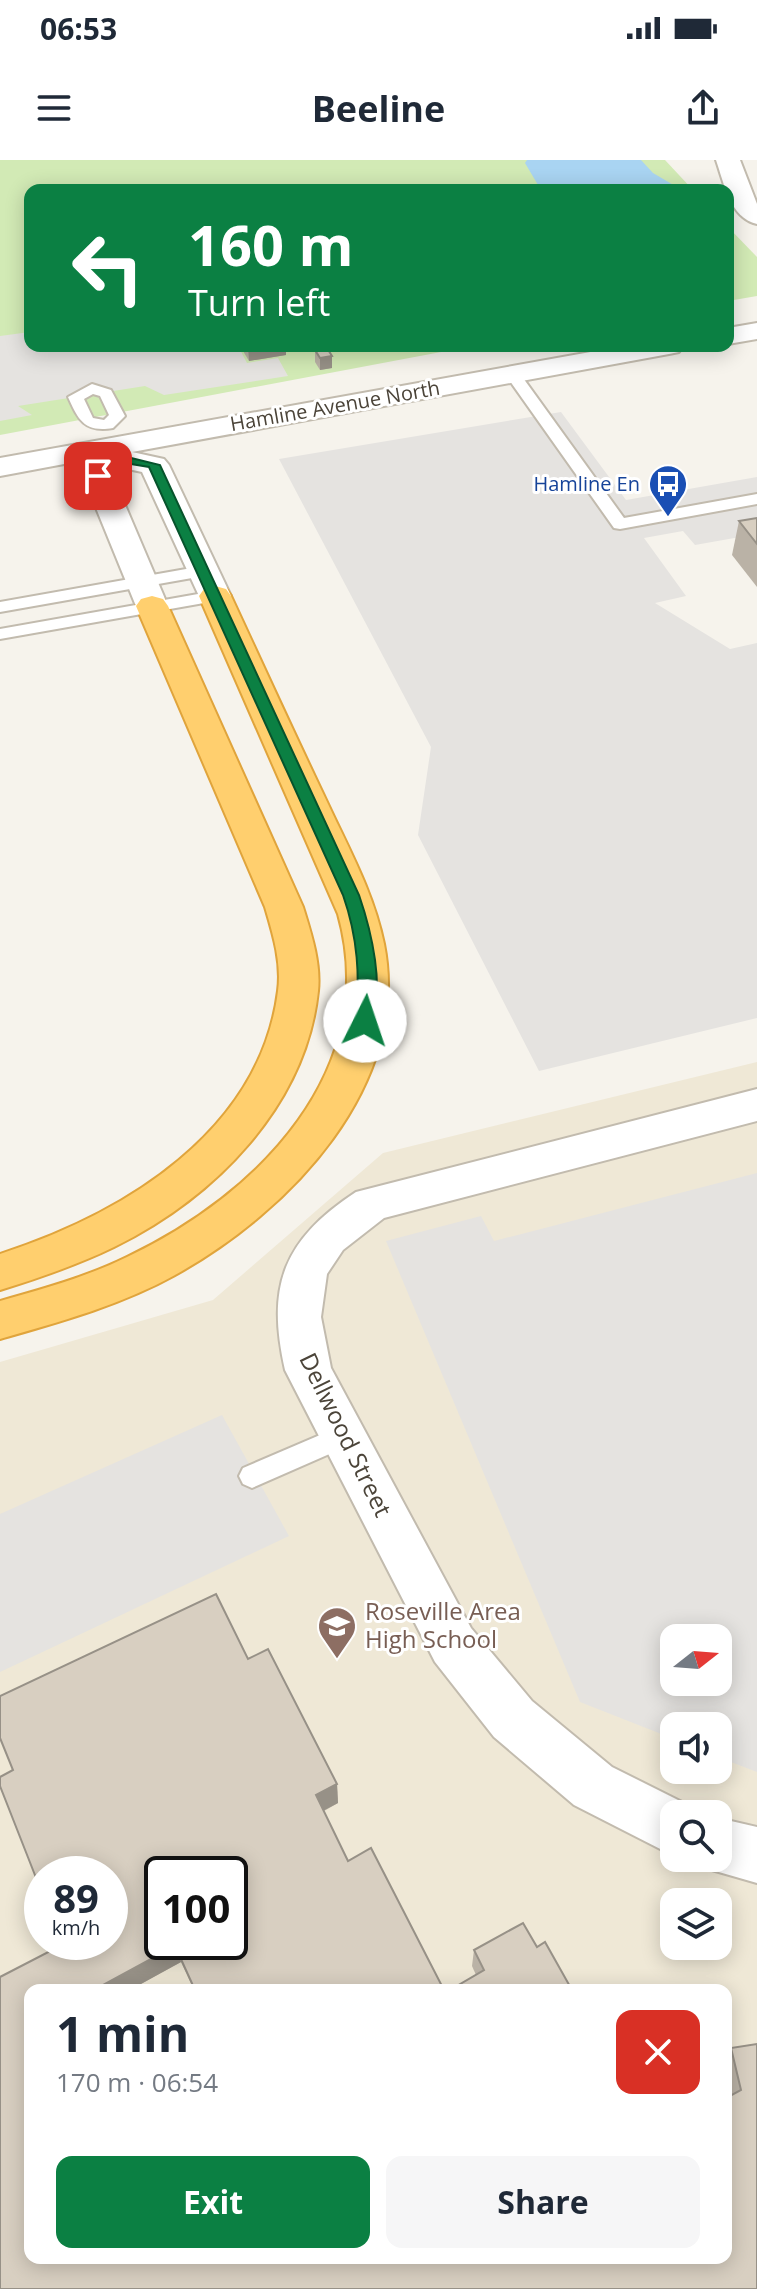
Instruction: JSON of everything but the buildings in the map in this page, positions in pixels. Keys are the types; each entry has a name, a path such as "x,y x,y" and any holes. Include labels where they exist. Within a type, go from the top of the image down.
{"highway":[{"path":"0,1320 129,1277 162,1261 237,1212 286,1168 323,1120 349,1071 365,1021 368,973 362,927 351,895 209,583"},
{"path":"0,1272 25,1265 112,1229 173,1190 210,1159 242,1124 273,1075 288,1038 298,990 295,943 284,907 147,594"}],"street":[{"path":"731,165 757,174"},
{"path":"731,165 757,199"},
{"path":"731,165 745,206 757,217"},
{"name":"Hamline Avenue North","path":"0,467 116,443 636,352"},
{"path":"147,594 98,476 116,443 154,465 209,583"},
{"name":"Dellwood Street","path":"660,1821 593,1786 513,1719 453,1645 308,1370 297,1332 297,1296 305,1270 322,1242 340,1223 371,1204 757,1105"},
{"path":"732,1849 757,1855"}],"lane":[{"path":"513,374 620,524 757,499"},
{"path":"90,386 76,397 87,421 116,443"},
{"path":"0,607 147,594 209,583"},
{"path":"0,634 147,594 209,583"},
{"path":"252,1476 341,1437"}],"shaded area":[{"path":"24,333 24,352 241,352 247,363 278,358 288,376 164,395 145,386 18,406 32,415 0,421 0,336"},
{"path":"561,412 626,500 757,477 757,534 695,545 683,531 644,538 686,596 655,603 730,649 757,643 757,1018 539,1071 418,835 431,747 279,459"},
{"name":"Roseville Area High School","path":"757,1062 757,2289 0,2289 0,1362 213,1300 383,1153"},
{"path":"757,1173 757,1772 732,1762 732,1712 660,1712 660,1733 580,1702 386,1241 481,1216 494,1241"},
{"path":"222,1415 289,1536 0,1672 0,1514"}],"green space":[{"path":"0,160 665,160 687,184 24,184 24,352 441,352 0,435"},
{"path":"734,233 757,257 757,296 734,300"}],"water":[{"path":"527,160 641,160 653,173 672,184 537,184 525,163"}],"place":[{"name":"Hamline En","path":"668,518"},
{"name":"Roseville Area High School","path":"337,1660"}],"route":[{"path":"98,476 123,459 154,465 351,895 362,927 368,973 365,1021"}]}
